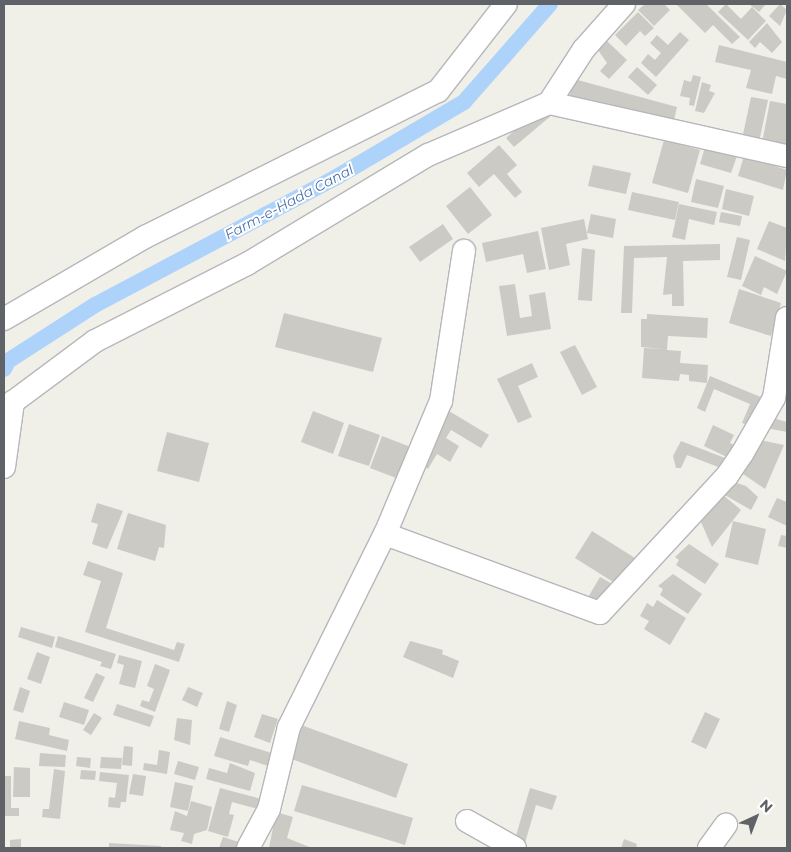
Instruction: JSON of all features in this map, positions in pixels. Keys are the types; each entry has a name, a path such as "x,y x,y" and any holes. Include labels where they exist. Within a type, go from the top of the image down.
{"street":[{"path":"4,467 13,402 95,341 247,264 428,155 549,103 584,49 624,4"},
{"path":"4,319 145,238 438,91 504,5"},
{"path":"549,103 787,156"},
{"path":"248,848 269,809 289,727 385,534 441,401 464,251"},
{"path":"385,534 600,613 727,476 742,454 774,398 787,318"},
{"path":"467,821 515,848"},
{"path":"708,848 726,825"}],"building":[{"path":"645,4 664,4 670,10 654,26 638,10"},
{"path":"676,4 706,4 740,37 732,44 713,25 705,33"},
{"path":"726,4 741,19 752,7 766,21 748,40 718,12"},
{"path":"749,4 766,4 759,12"},
{"path":"780,4 787,10 780,26 769,16"},
{"path":"638,12 654,28 645,36 640,31 626,46 615,35"},
{"path":"767,23 782,42 772,53 760,42 755,48 749,42"},
{"path":"680,32 689,40 656,77 641,63 648,54 655,60 661,53 650,43 657,35 668,45"},
{"path":"607,41 627,60 609,79 600,71 607,63 598,50"},
{"path":"719,45 787,62 787,79 776,76 772,94 746,88 751,70 715,62"},
{"path":"637,67 657,85 648,95 628,77"},
{"path":"693,75 701,77 694,106 689,105 690,98 680,96 684,80 691,82"},
{"path":"574,79 677,107 674,120 568,102"},
{"path":"702,82 711,85 709,91 715,93 704,113 695,111"},
{"path":"751,97 768,100 759,142 742,139"},
{"path":"770,101 787,104 786,148 762,143"},
{"path":"538,110 552,115 514,147 506,138"},
{"path":"664,140 700,150 688,193 652,183"},
{"path":"499,145 517,165 507,174 522,192 515,198 494,174 479,187 467,173"},
{"path":"705,147 737,156 731,173 700,164"},
{"path":"744,156 787,170 783,190 738,176"},
{"path":"593,165 631,173 626,194 588,186"},
{"path":"696,179 724,186 718,208 691,202"},
{"path":"470,187 492,215 468,234 446,206"},
{"path":"726,189 754,196 749,216 722,209"},
{"path":"632,192 679,202 675,220 628,210"},
{"path":"679,204 717,212 714,225 689,219 685,240 672,237"},
{"path":"721,212 742,216 740,226 719,222"},
{"path":"591,214 616,219 613,238 587,233"},
{"path":"584,219 588,239 566,244 570,265 549,270 541,228"},
{"path":"769,221 787,228 785,261 757,249"},
{"path":"443,224 453,239 420,262 409,247"},
{"path":"538,231 546,269 527,273 523,254 486,262 482,243"},
{"path":"737,237 750,240 741,280 727,277"},
{"path":"720,244 720,260 683,261 684,306 672,306 672,294 663,295 667,257 634,258 632,313 621,313 624,246"},
{"path":"582,248 595,250 592,301 578,300"},
{"path":"755,256 787,271 777,294 764,287 761,295 742,286"},
{"path":"515,284 520,318 532,316 529,295 545,292 551,329 507,336 499,286"},
{"path":"739,289 781,303 771,336 729,323"},
{"path":"284,313 382,338 373,372 275,347"},
{"path":"647,314 708,318 707,338 668,336 667,350 681,351 680,363 708,365 707,383 689,381 689,375 680,374 679,381 642,378 644,348 663,349 641,347 641,319 647,319"},
{"path":"575,345 597,387 582,395 560,352"},
{"path":"532,363 538,377 518,386 532,417 518,423 497,379"},
{"path":"710,376 763,398 751,426 742,423 750,404 714,389 705,412 697,408"},
{"path":"313,411 344,423 333,454 301,442"},
{"path":"449,411 489,435 481,448 451,430 446,438 459,446 450,462 437,454 428,469 418,463"},
{"path":"769,417 787,422 787,432 766,428"},
{"path":"349,424 380,435 369,466 338,456"},
{"path":"713,425 734,435 730,443 737,446 731,459 704,446"},
{"path":"167,432 209,443 199,482 157,471"},
{"path":"382,436 416,449 404,481 370,468"},
{"path":"760,440 784,445 765,489 743,474"},
{"path":"681,441 730,460 726,470 687,455 681,468 676,468 673,456"},
{"path":"730,481 746,486 758,497 751,510 723,494"},
{"path":"716,489 741,510 712,547 697,513"},
{"path":"777,498 787,502 787,526 768,517"},
{"path":"97,503 123,511 107,549 92,544 98,524 91,522"},
{"path":"128,513 166,525 164,548 159,547 155,561 117,549"},
{"path":"733,521 766,529 758,565 725,557"},
{"path":"592,531 635,558 618,585 575,558"},
{"path":"781,535 787,536 787,548 778,546"},
{"path":"689,544 719,564 705,584 676,565 679,560 675,557"},
{"path":"88,561 123,573 106,628 174,650 177,642 185,644 179,662 85,632 101,581 83,575"},
{"path":"673,574 702,594 688,614 660,595 663,589 658,586"},
{"path":"600,577 616,586 603,606 587,599"},
{"path":"657,600 686,618 670,645 644,629 649,621 640,616 647,603 653,607"},
{"path":"21,627 55,637 52,648 18,637"},
{"path":"58,636 116,654 111,669 100,666 102,662 55,647"},
{"path":"410,641 443,650 442,654 459,661 453,678 403,657"},
{"path":"37,652 50,657 41,684 27,679"},
{"path":"119,655 142,661 135,688 119,684 124,665 117,663"},
{"path":"155,664 170,670 155,712 140,706 142,700 149,702 154,689 147,686"},
{"path":"96,673 105,677 93,702 84,698"},
{"path":"20,687 30,691 23,713 13,710"},
{"path":"188,687 203,693 197,707 182,700"},
{"path":"227,701 237,705 229,732 219,729"},
{"path":"64,702 89,710 84,725 59,717"},
{"path":"117,704 154,716 150,727 113,715"},
{"path":"705,712 720,719 706,749 691,742"},
{"path":"94,713 102,718 91,735 83,730"},
{"path":"262,714 278,719 270,743 254,737"},
{"path":"177,718 192,720 190,745 174,740"},
{"path":"19,721 50,728 49,735 69,740 67,751 15,739"},
{"path":"301,725 408,764 396,798 289,758"},
{"path":"220,737 278,755 274,768 250,760 248,766 214,756"},
{"path":"124,746 133,747 132,766 122,765"},
{"path":"159,750 170,752 167,774 143,770 144,763 157,765"},
{"path":"40,753 66,755 65,767 39,766"},
{"path":"77,757 91,758 90,768 76,766"},
{"path":"101,757 122,758 121,769 100,768"},
{"path":"178,761 199,767 195,780 174,774"},
{"path":"230,763 255,773 250,791 206,779 209,768 227,773"},
{"path":"14,767 30,768 30,797 13,797"},
{"path":"54,769 65,771 60,819 42,817 43,809 49,809"},
{"path":"81,770 96,771 95,780 80,779"},
{"path":"100,772 129,775 126,802 121,802 120,808 108,807 109,797 115,798 117,783 99,781"},
{"path":"133,774 146,776 143,796 129,794"},
{"path":"4,776 11,776 11,808 19,808 19,816 4,816"},
{"path":"175,782 193,786 188,811 170,807"},
{"path":"302,785 413,818 405,845 294,811"},
{"path":"220,788 265,800 262,810 232,802 229,814 234,815 228,837 208,831"},
{"path":"530,788 557,796 552,810 536,805 525,843 515,839"},
{"path":"191,801 212,807 207,830 194,834 192,844 181,841 184,833 170,830 175,811 187,816"},
{"path":"276,812 293,817 287,838 312,848 269,848"},
{"path":"223,837 245,844 244,848 219,848"},
{"path":"21,839 21,848 10,848 10,840"},
{"path":"624,839 637,844 636,848 621,848"},
{"path":"109,843 161,846 161,848 109,848"}],"waterway":[{"name":"Farm-e-Hada Canal","path":"4,369 8,361 95,305 335,178 464,102 550,4"}]}
